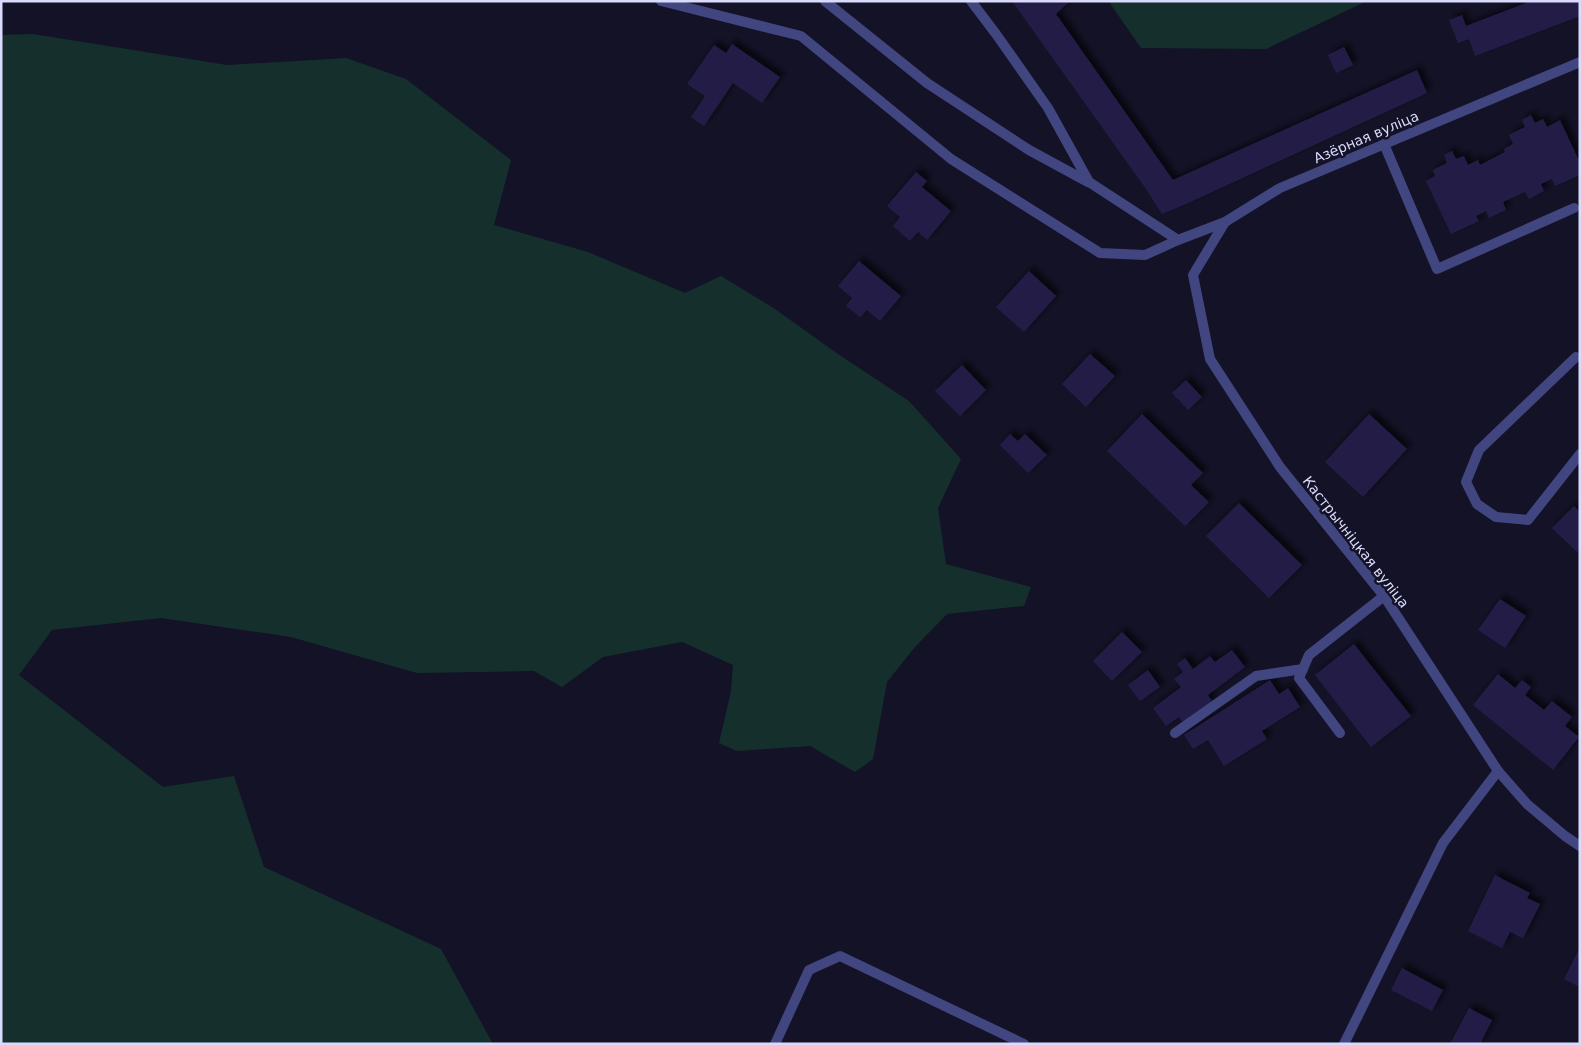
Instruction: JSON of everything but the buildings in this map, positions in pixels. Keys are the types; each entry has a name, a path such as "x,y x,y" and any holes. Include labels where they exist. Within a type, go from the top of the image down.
{"street":[{"path":"661,1 801,36 951,159 1100,253 1145,255 1225,222"},
{"path":"825,1 927,83 1029,150 1089,182 1178,240"},
{"path":"971,1 1048,108 1089,182"},
{"name":"Азёрная вуліца","path":"1193,275 1225,222 1280,188 1580,62"},
{"path":"1384,144 1437,269 1574,208"},
{"name":"Кастрычніцкая вуліца","path":"1193,275 1210,359 1280,467 1384,596 1498,771 1527,804 1580,846"},
{"path":"1578,355 1580,367"},
{"path":"1578,355 1479,450 1466,482 1476,504 1496,517 1528,520 1580,454"},
{"path":"1340,733 1299,678 1309,655 1384,596"},
{"path":"1175,733 1256,676 1303,669"},
{"path":"1344,1044 1443,843 1498,771"},
{"path":"775,1044 810,970 840,956 1024,1044"}],"green space":[{"path":"1367,1 1266,49 1141,48 1109,2"},
{"path":"33,34 227,65 346,58 406,79 511,160 494,225 588,252 685,293 721,276 772,307 909,401 961,459 938,508 946,564 1031,587 1024,606 947,614 915,647 887,682 873,759 855,772 810,746 737,751 719,743 731,691 733,665 682,642 603,657 562,687 534,671 417,673 291,637 161,618 52,630 19,675 163,787 234,776 264,867 441,949 493,1044 1,1044 1,35"}]}
